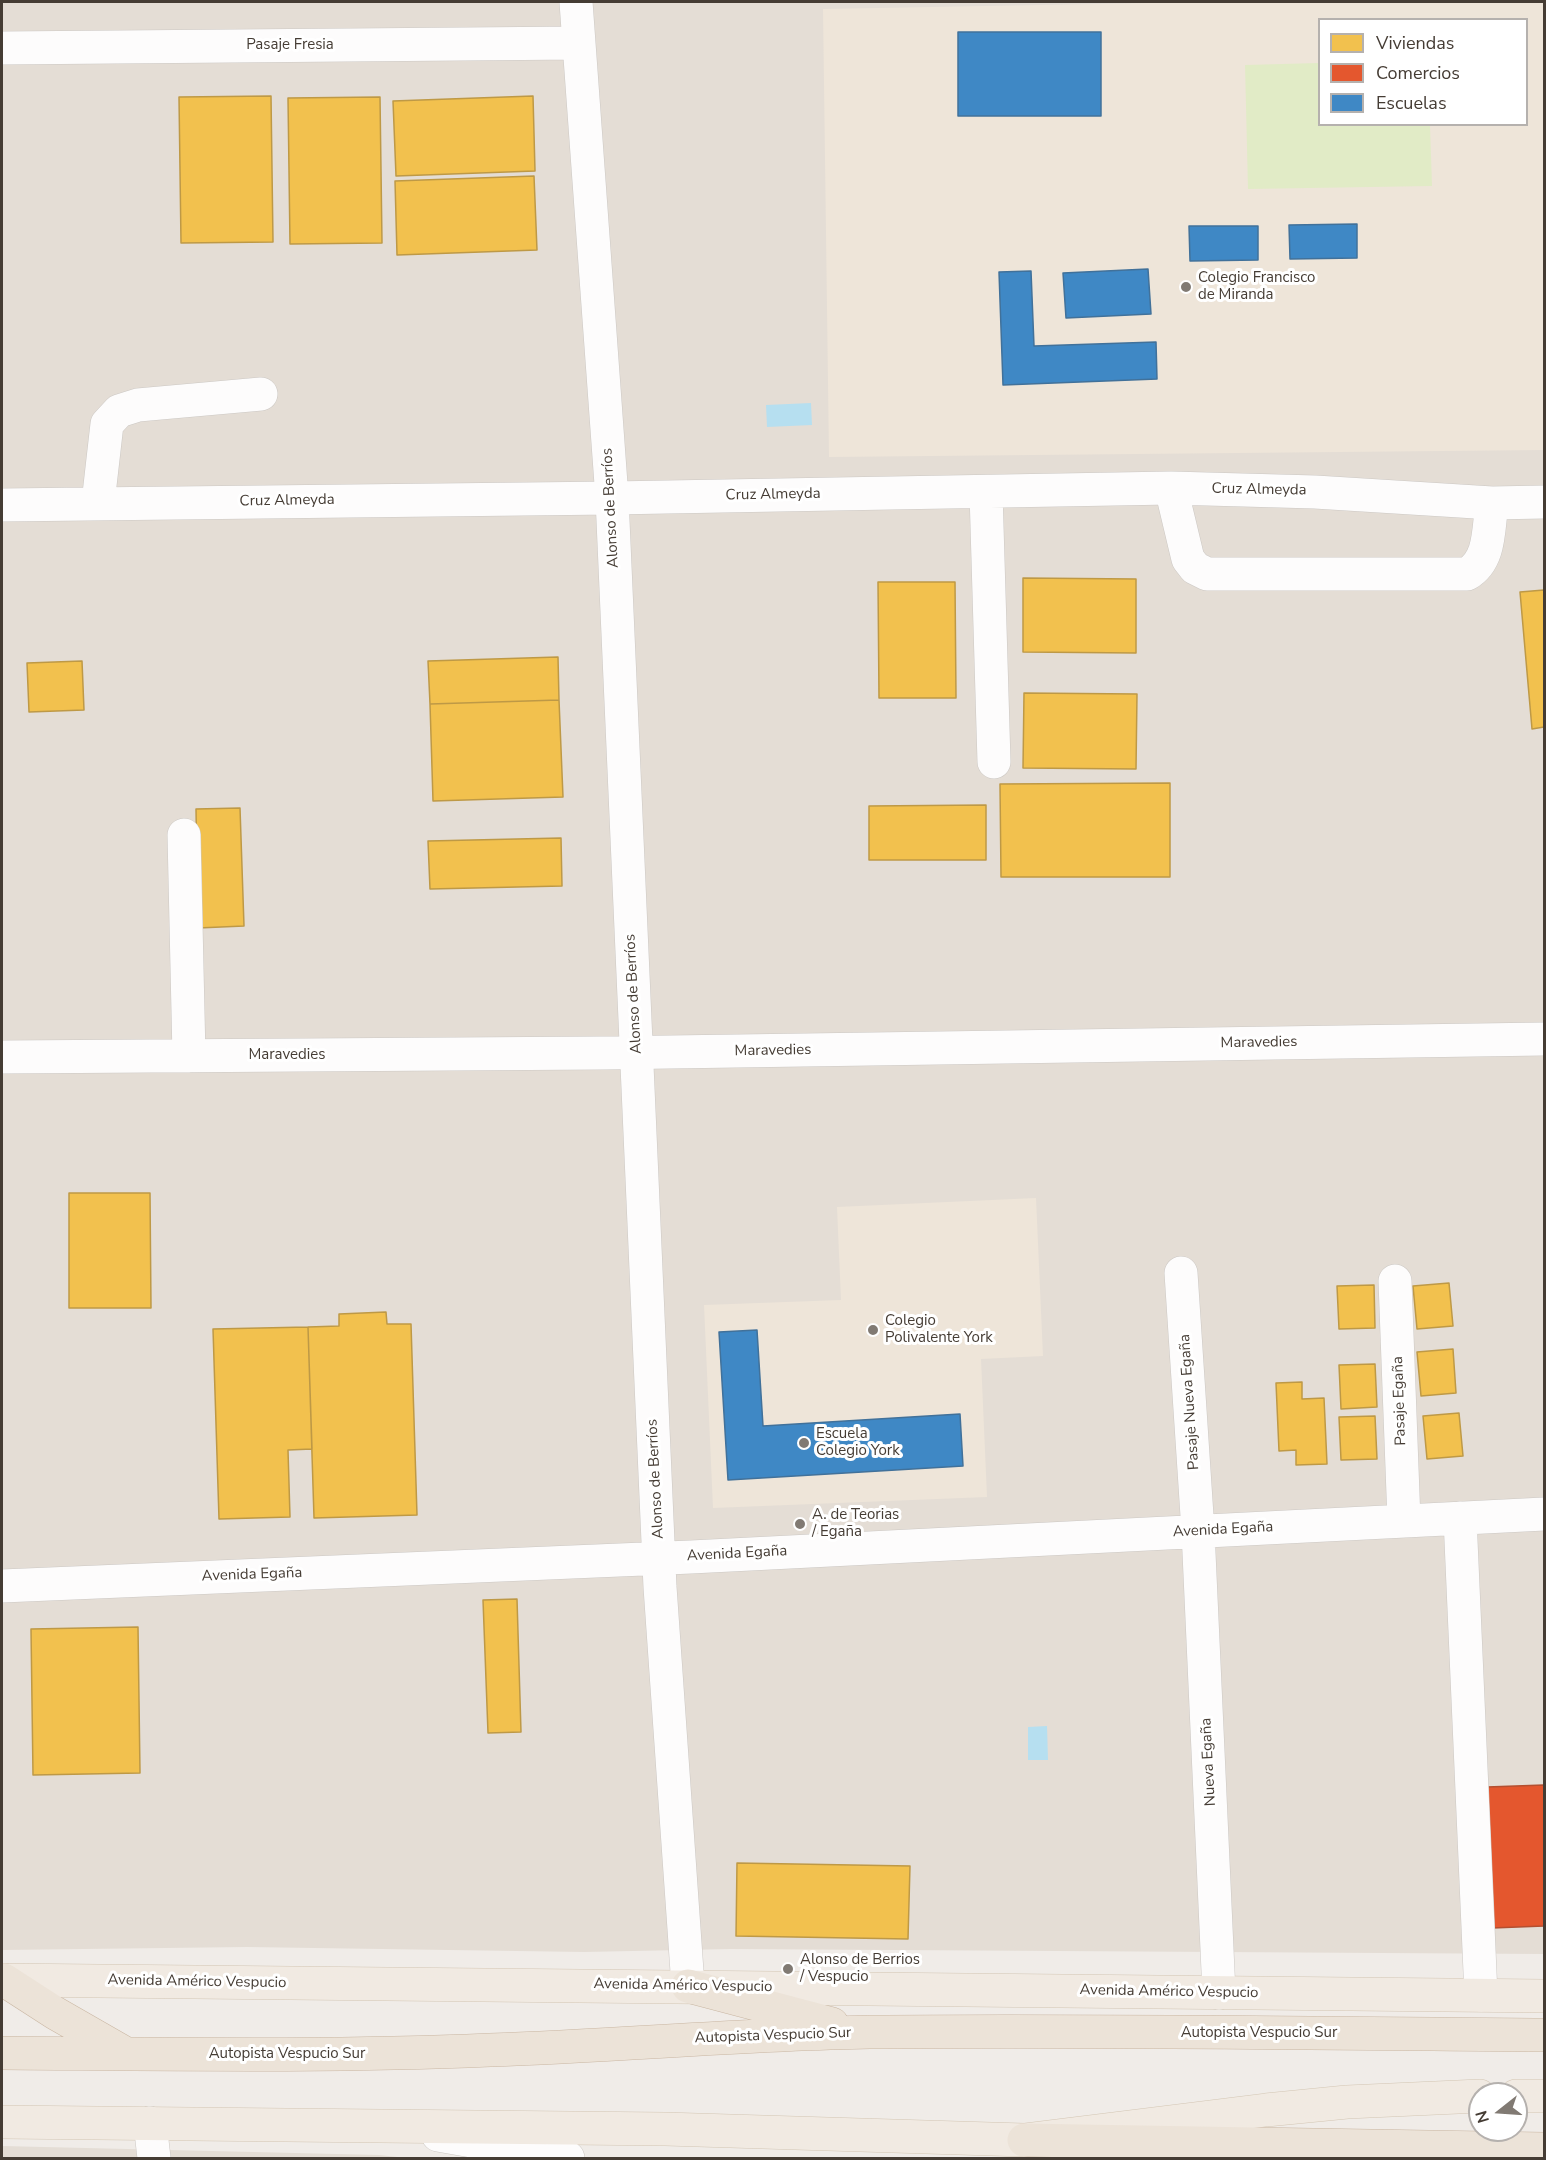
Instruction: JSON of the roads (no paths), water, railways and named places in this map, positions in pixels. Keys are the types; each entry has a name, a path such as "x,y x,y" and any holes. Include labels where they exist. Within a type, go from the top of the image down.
{"highway":[{"path":"2,1979 112,2047 128,2054"},
{"path":"688,1986 866,2032"},
{"name":"Autopista Vespucio Sur","path":"2,2053 305,2055 491,2050 866,2032 1545,2035"},
{"path":"1024,2140 1545,2149"}],"main road":[{"name":"Avenida Américo Vespucio","path":"2,1979 1545,1996"},
{"path":"1528,2096 1545,2096"},
{"path":"2,2122 665,2129 1024,2140 1347,2102 1468,2097"}],"street":[{"name":"Alonso de Berríos","path":"576,2 612,498 659,1558 688,1986"},
{"name":"Pasaje Fresia","path":"2,48 579,43"},
{"path":"98,503 107,424 119,411 138,405 261,394"},
{"name":"Cruz Almeyda","path":"2,504 612,498 1171,489 1315,492 1492,503 1545,502"},
{"path":"1171,489 1188,559 1195,568 1207,573 1467,574 1477,568 1484,557 1492,503"},
{"path":"986,492 994,762"},
{"path":"184,835 189,1056"},
{"name":"Maravedies","path":"2,1057 636,1053 1545,1039"},
{"name":"Pasaje Nueva Egaña","path":"1181,1273 1198,1531"},
{"name":"Pasaje Egaña","path":"1395,1281 1404,1521"},
{"name":"Avenida Egaña","path":"2,1586 659,1558 1545,1514"},
{"path":"1460,1518 1481,1995"},
{"name":"Nueva Egaña","path":"1198,1531 1219,1993"},
{"path":"150,2123 154,2158"},
{"path":"383,2125 568,2158"}],"water":[{"path":"811,403 812,425 767,427 766,405"},
{"path":"1047,1726 1048,1760 1028,1760 1028,1727"}],"place":[{"name":"Colegio Francisco de Miranda","path":"1186,287"},
{"name":"Colegio Polivalente York","path":"873,1330"},
{"name":"Escuela Colegio York","path":"804,1443"},
{"name":"A. de Teorias / Egaña","path":"800,1524"},
{"name":"Alonso de Berrios / Vespucio","path":"788,1969"}]}
